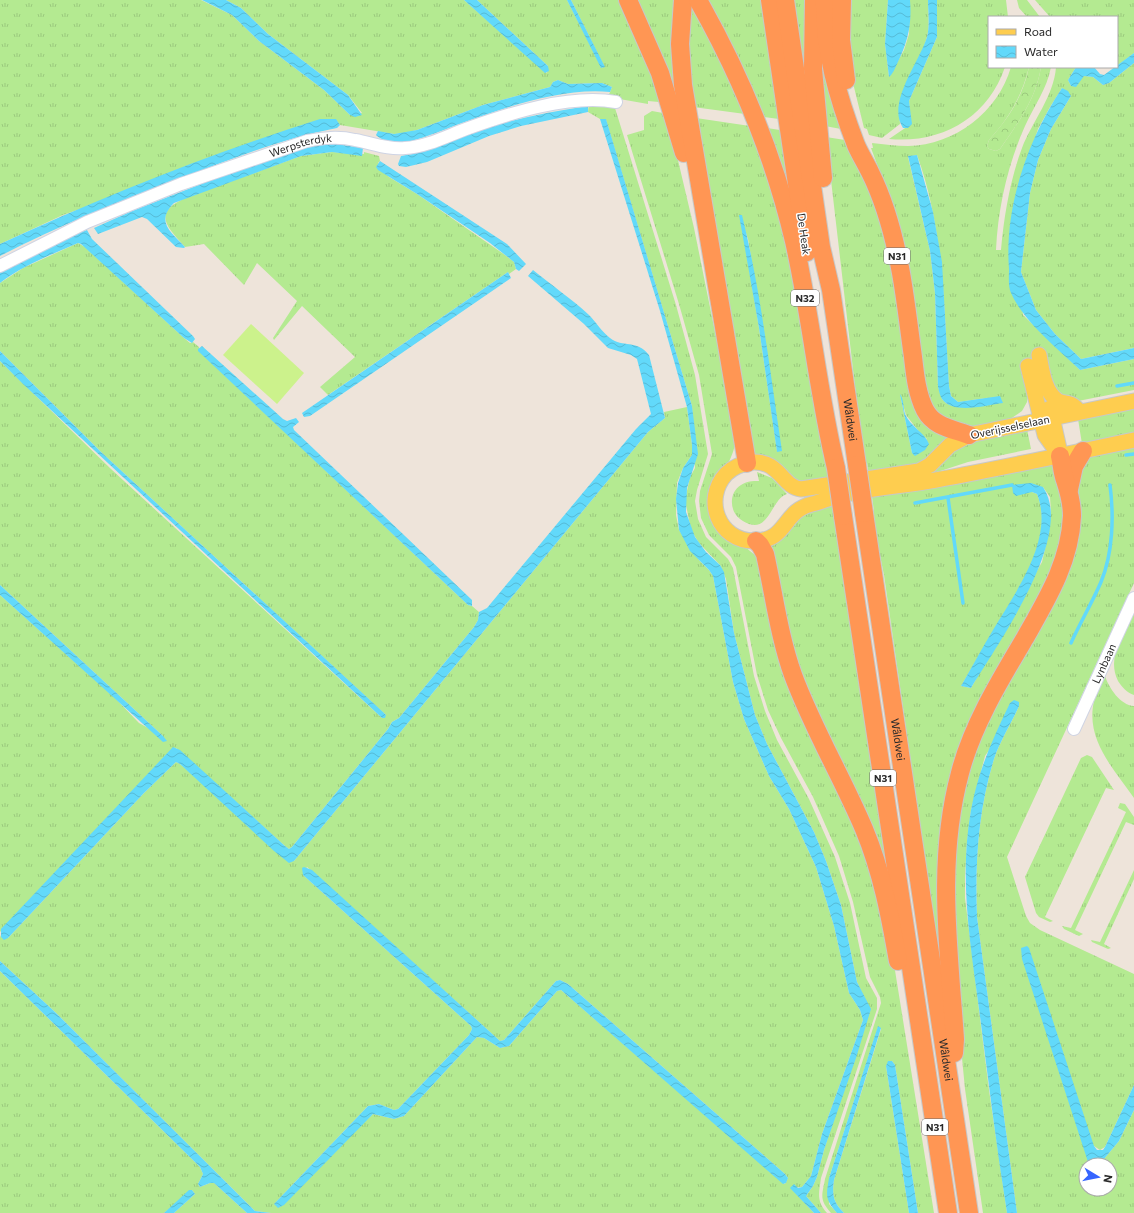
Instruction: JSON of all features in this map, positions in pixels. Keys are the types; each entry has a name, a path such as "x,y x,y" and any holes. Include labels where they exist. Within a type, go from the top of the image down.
{"highway":[{"path":"628,0 677,100 710,242 747,463"},
{"name":"De Heak","path":"770,0 802,118"},
{"name":"De Heak","path":"785,0 821,247 831,290"},
{"name":"N31","path":"802,118 813,69 814,0"},
{"path":"825,0 826,30 837,90 853,126"},
{"path":"842,0 841,40 853,126"},
{"path":"677,100 680,57 688,1"},
{"name":"N32","path":"688,1 728,56 761,132 782,194 794,241 812,333 828,433 836,468"},
{"name":"N31","path":"853,126 860,146 869,159 870,172 882,204 896,253 917,388 923,405 931,417 941,426 969,435"},
{"name":"De Heak","path":"805,138 834,432 836,468"},
{"name":"Wâldwei","path":"831,290 969,1213"},
{"name":"N31","path":"1069,489 1074,466 1083,451"},
{"name":"N31","path":"951,1094 955,1039 945,923 945,881 948,836 954,793 964,759 995,689 1050,594 1061,571 1071,530 1072,510 1069,489 1065,480 1060,456"},
{"name":"Wâldwei","path":"836,468 948,1213"},
{"name":"N31","path":"756,541 765,554 780,629 792,673 815,728 856,811 875,858 889,908 903,987 922,1040"}],"main road":[{"path":"1023,463 1032,453 1049,427 1046,384 1039,355"},
{"path":"1028,366 1034,396 1038,401 1060,456"},
{"path":"1046,384 1056,399 1061,402 1071,404 1080,412"},
{"path":"1016,424 1024,417 1034,396"},
{"name":"Overijsselselaan","path":"799,499 919,471 930,465 950,444 969,435 1016,424 1049,427 1080,412 1134,401"},
{"path":"747,463 748,470 733,479 726,488 724,496 724,512 731,524 736,528 753,533 764,531 779,520 786,506 799,499 837,496 937,480 1134,440"},
{"path":"747,463 761,463 772,467 792,486 799,499 792,514 781,531 767,539 756,541 741,540 727,532 720,522 715,506 715,494 720,481 733,468 747,463"}],"street":[{"name":"Werpsterdyk","path":"0,266 87,222 180,184 307,141 326,138 346,138 389,148 406,148 425,144 501,118 546,106 594,99 616,102"},
{"name":"Lynbaan","path":"1074,729 1134,598"}],"green space":[{"path":"0,0 201,0 232,15 259,41 324,90 350,115 362,113 348,95 268,34 241,8 226,0 464,0 547,73 548,66 477,0 567,0 602,68 604,66 571,0 619,0 637,37 652,76 659,102 648,101 648,104 608,97 612,87 602,83 568,84 558,80 553,82 550,87 483,105 417,130 404,133 394,134 340,125 336,120 63,215 0,244"},
{"path":"633,0 677,0 678,100"},
{"path":"704,0 764,0 779,119 764,117"},
{"path":"791,0 808,0 810,115"},
{"path":"848,0 888,0 885,44 889,77 904,50 909,34 910,0 928,0 929,23 927,37 905,89 900,111 900,124 882,138 869,135 867,129 864,128 852,79"},
{"path":"937,0 1006,0 1008,16 988,16 988,68 1005,68 997,85 987,100 975,114 944,132 927,137 889,139 911,124 909,101 937,37"},
{"path":"1017,0 1027,0 1039,16 1026,16 1019,8"},
{"path":"1035,0 1134,0 1134,53 1118,65 1118,16 1049,16"},
{"path":"690,6 709,38 712,39 745,114 693,107 685,69"},
{"path":"820,33 841,129 825,126"},
{"path":"1134,63 1134,348 1081,359 1055,334 1036,310 1021,272 1030,193 1038,160 1051,129 1071,96 1062,88 1038,129 1013,206 1023,315 1080,370 1134,359 1134,390 1078,401 1070,399 1058,391 1048,379 1036,359 1023,363 1028,394 1027,402 1022,411 1009,420 970,427 944,421 926,399 891,202 871,148 873,148 872,143 908,146 942,140 972,123 985,112 1005,83 1011,68 1029,68 1019,97 1009,115 989,140 987,146 989,149 996,151 1000,149 1031,100 1039,79 1041,68 1051,68 1047,83 1019,140 1009,171 997,234 996,250 1001,250 1008,198 1014,173 1026,138 1047,99 1056,68 1075,68 1068,80 1071,86 1084,76 1093,77 1103,85 1109,83","holes":["917,155 933,211 938,240 944,299 949,386 951,396 958,402 1000,396 947,404 942,399 938,387 935,293 930,251 908,157"]},
{"path":"1029,68 1041,68 1039,79 1031,100 1020,120 1000,149 996,151 989,149 987,146 989,140 1009,115 1019,97"},
{"path":"589,102 615,108 676,305 695,375 708,454 695,501 698,519 706,537 728,559 733,568 754,676 765,711 777,740 809,799 835,857 850,903 866,978 877,998 877,1009 821,1178 819,1197 821,1205 827,1213 821,1213 806,1196 817,1177 824,1150 870,1009 857,982 841,905 826,861 814,832 767,744 755,715 734,633 726,579 720,565 699,543 691,530 685,500 690,477 695,468 692,406 606,120 600,119 588,112"},
{"path":"652,111 663,113 664,118 668,118 694,228 736,436 730,459 710,493 744,546 756,556 852,813 889,933 934,1213 918,1213 895,1065 892,1061 886,1066 909,1213 844,1213 835,1202 833,1190 834,1180 881,1029 878,1027 829,1178 829,1204 837,1213 831,1213 823,1201 822,1194 825,1179 881,1003 880,997 870,977 853,902 839,856 813,797 781,738 768,710 757,675 736,567 731,557 709,535 701,518 699,501 700,491 712,454 699,375 679,304 627,135 644,130 644,116"},
{"path":"696,118 750,126 755,131 788,243 830,482 813,485 798,481 790,474 752,457","holes":["740,215 748,239 764,332 781,451 777,451 759,328"]},
{"path":"767,128 780,130 797,220"},
{"path":"826,137 845,140 853,144 887,238 913,387 952,435 926,462 869,476 867,463 864,464","holes":["900,394 906,415 920,433 927,439 912,453"]},
{"path":"332,152 364,154 364,152 379,156 380,161 378,163 389,177 417,194 505,255 514,262 516,269 509,274 508,272 328,395 320,387 355,357 302,306 274,340 273,338 297,301 257,263 244,285 204,244 185,247 172,232 166,219 166,214 170,208 188,197 301,156"},
{"path":"78,243 85,247 184,338 190,343 193,342 199,347 199,351 468,605 472,606 479,612 478,620 474,627 399,718 392,722 388,729 292,847 289,849 285,846 176,748 171,750 0,932 0,595 115,698 139,723 163,736 0,585 0,361 111,469 382,718 386,715 101,452 0,351 0,283 23,268"},
{"path":"251,324 304,373 277,404 223,355"},
{"path":"687,407 692,455 683,468 677,483 676,515 679,530 699,560 713,576 733,682 744,719 769,776 789,809 816,867 834,926 849,993 860,1010 863,1020 822,1134 811,1176 802,1187 791,1188 814,1213 271,1213 255,1211 55,1012 0,961 0,935 1,937 8,938 144,793 176,762 294,861 648,432 665,418 664,412","holes":["307,867 500,1041 504,1040 556,981 560,980 568,984 788,1178 785,1184 561,990 557,991 509,1046 500,1048 484,1038 477,1037 404,1116 394,1119 373,1114 274,1204 368,1106 379,1104 394,1110 398,1109 469,1035 472,1029 471,1026 303,875"]},
{"path":"1134,408 1134,433 1082,444 1078,419"},
{"path":"1027,429 1031,449 968,462 922,477 959,445"},
{"path":"1134,447 1134,583 1007,857 1026,916 1030,923 1040,930 1134,974 1134,1085 1105,1147 1100,1150 1094,1146 1091,1157 1078,1157 1078,1197 1118,1197 1118,1157 1106,1157 1119,1141 1134,1110 1134,1213 1017,1213 977,917 977,857 984,798 994,759 1002,739 1019,706 985,756 971,810 967,842 965,898 989,1090 1007,1213 983,1213 965,1089 949,923 961,781 1001,693 1061,590 1071,567 1076,547 1076,482 1087,458"},
{"path":"1057,463 1065,518 1059,557 955,775 946,1008 884,575 871,512 874,511 872,497 970,481","holes":["1043,487 1050,497 1051,512 1048,536 1042,562 971,688 961,686 1016,593 1033,561 1042,527 1041,510 1037,494 1032,492"]},
{"path":"757,472 772,478 787,494 781,497 763,522 757,525 750,524 736,516 732,507 732,502 734,492 737,488 743,484 759,481"},
{"path":"833,504 873,774 891,881 805,697 769,544 800,516"},
{"path":"1134,611 1134,695 1125,690 1118,681 1114,663 1115,654 1121,636"},
{"path":"1105,676 1109,686 1116,695 1124,703 1134,706 1134,798 1103,753 1097,741 1094,729 1092,715 1094,701"},
{"path":"1087,755 1092,757 1114,790 1106,788 1045,917 1053,921 1050,922 1039,917 1036,913 1025,877 1081,758"},
{"path":"1120,803 1125,804 1134,817 1134,825 1126,822 1075,930 1083,934 1079,936 1064,929 1062,926 1071,928 1126,812 1118,808"},
{"path":"1134,870 1134,879 1104,944 1111,948 1108,949 1092,942 1091,940 1100,942"},
{"path":"0,971 200,1167 203,1174 198,1184 200,1187 214,1183 247,1213 174,1213 195,1194 192,1190 164,1213 0,1213"}],"water":[{"path":"202,0 226,0 241,8 268,34 348,95 362,115 355,117 350,115 324,90 259,41 232,15"},
{"path":"464,0 477,0 548,66 549,71 545,73"},
{"path":"567,0 571,0 605,67 601,68"},
{"path":"888,0 910,0 910,25 908,33 901,56 895,69 889,77 885,44"},
{"path":"928,0 937,0 937,37 909,101 912,124 908,128 903,128 899,118 901,95 927,37 929,23"},
{"path":"1134,53 1134,63 1109,83 1103,85 1093,77 1084,76 1076,87 1071,86 1068,80 1075,68 1095,68 1100,74 1104,75 1114,68 1118,68 1118,65"},
{"path":"558,80 568,84 602,83 612,87 610,92 592,91 533,100 411,141 388,141 379,138 376,135 378,131 394,134 417,130 483,105 550,87 553,82"},
{"path":"1062,88 1068,91 1071,96 1051,129 1038,160 1030,193 1021,272 1036,310 1055,334 1081,359 1134,348 1134,359 1080,370 1032,324 1017,304 1010,291 1009,285 1008,246 1010,222 1021,174 1039,129"},
{"path":"588,106 588,112 521,126 489,136 427,162 406,167 399,166 398,164 401,156 423,151 476,131 537,115"},
{"path":"320,119 336,119 340,125 337,128 298,137 259,149 184,177 114,204 0,256 0,244 78,209 198,161"},
{"path":"600,119 606,119 692,406 698,454 687,488 686,512 695,537 706,552 720,565 724,572 734,633 755,715 767,744 814,832 826,861 841,905 857,982 871,1009 856,1058 824,1150 817,1177 806,1196 821,1213 814,1213 790,1188 794,1184 798,1188 802,1187 811,1176 822,1134 863,1020 860,1010 849,993 834,926 816,867 789,809 769,776 744,719 733,682 713,576 690,551 679,530 676,499 678,483 683,468 692,455 687,407 660,311"},
{"path":"336,144 363,148 362,156 332,152 301,156 174,203 168,210 165,221 170,231 185,247 184,248 176,247 147,219 142,217 98,234 94,228 132,211 232,172 301,149 319,145"},
{"path":"917,155 933,212 942,262 949,386 951,396 958,402 1000,396 1003,403 971,408 954,407 947,404 940,395 938,387 935,293 930,251 908,156"},
{"path":"380,161 507,244 526,264 519,271 516,269 514,262 490,243 378,170 376,167"},
{"path":"739,215 742,215 749,244 765,332 782,451 777,452 759,328"},
{"path":"87,230 92,239 193,336 195,339 192,343 184,338 81,244 78,243 18,271 0,283 0,273 53,244"},
{"path":"533,270 589,315 610,338 620,343 639,347 649,355 665,418 648,432 294,861 289,863 274,851 180,764 176,762 144,793 8,938 4,940 1,937 1,929 173,747 180,750 285,846 289,849 292,847 388,729 392,722 399,718 474,627 478,620 479,612 487,608 636,429 651,414 637,359 631,355 608,348 584,324 528,276"},
{"path":"508,272 511,278 310,416 304,417 302,413"},
{"path":"202,346 283,419 287,421 296,418 299,422 293,427 294,430 472,600 472,606 468,605 198,351 198,349"},
{"path":"0,351 101,452 383,712 386,715 385,718 382,718 23,384 0,361"},
{"path":"900,394 907,418 924,436 929,444 925,450 915,456 912,453"},
{"path":"1031,483 1043,487 1050,508 1049,533 1042,560 1014,618 971,688 961,686 1021,583 1037,547 1041,529 1041,511 1037,494 1032,492 1016,496 1013,493 1012,485"},
{"path":"0,585 167,741 163,742 0,595"},
{"path":"1014,700 1019,702 1019,706 996,752 984,798 977,857 977,917 1017,1213 1007,1213 969,934 966,860 971,810 982,768 1010,703"},
{"path":"304,867 312,870 500,1041 504,1040 556,981 560,980 568,984 785,1174 788,1178 786,1183 783,1184 561,990 557,991 509,1046 500,1048 484,1038 477,1037 404,1116 394,1119 373,1114 284,1205 278,1208 274,1204 368,1106 379,1104 394,1110 398,1109 469,1035 472,1029 471,1026 303,875 302,868"},
{"path":"1027,946 1029,948 1094,1146 1097,1150 1103,1150 1105,1147 1134,1085 1134,1110 1119,1141 1106,1157 1086,1157 1022,959 1021,948"},
{"path":"0,961 55,1012 255,1211 271,1213 247,1213 214,1183 200,1187 198,1184 203,1174 200,1167 0,971"},
{"path":"878,1026 881,1028 834,1180 833,1190 835,1202 844,1213 837,1213 828,1201 827,1197 829,1178"},
{"path":"888,1061 892,1061 895,1065 918,1213 909,1213 886,1066"},
{"path":"189,1190 192,1190 195,1194 174,1213 164,1213"}],"waterway":[{"path":"1117,386 1134,383"},
{"path":"1126,455 1134,454"},
{"path":"915,503 1012,485"},
{"path":"1071,643 1094,598 1105,571 1108,559 1112,534 1110,485"},
{"path":"948,498 963,603"}]}
